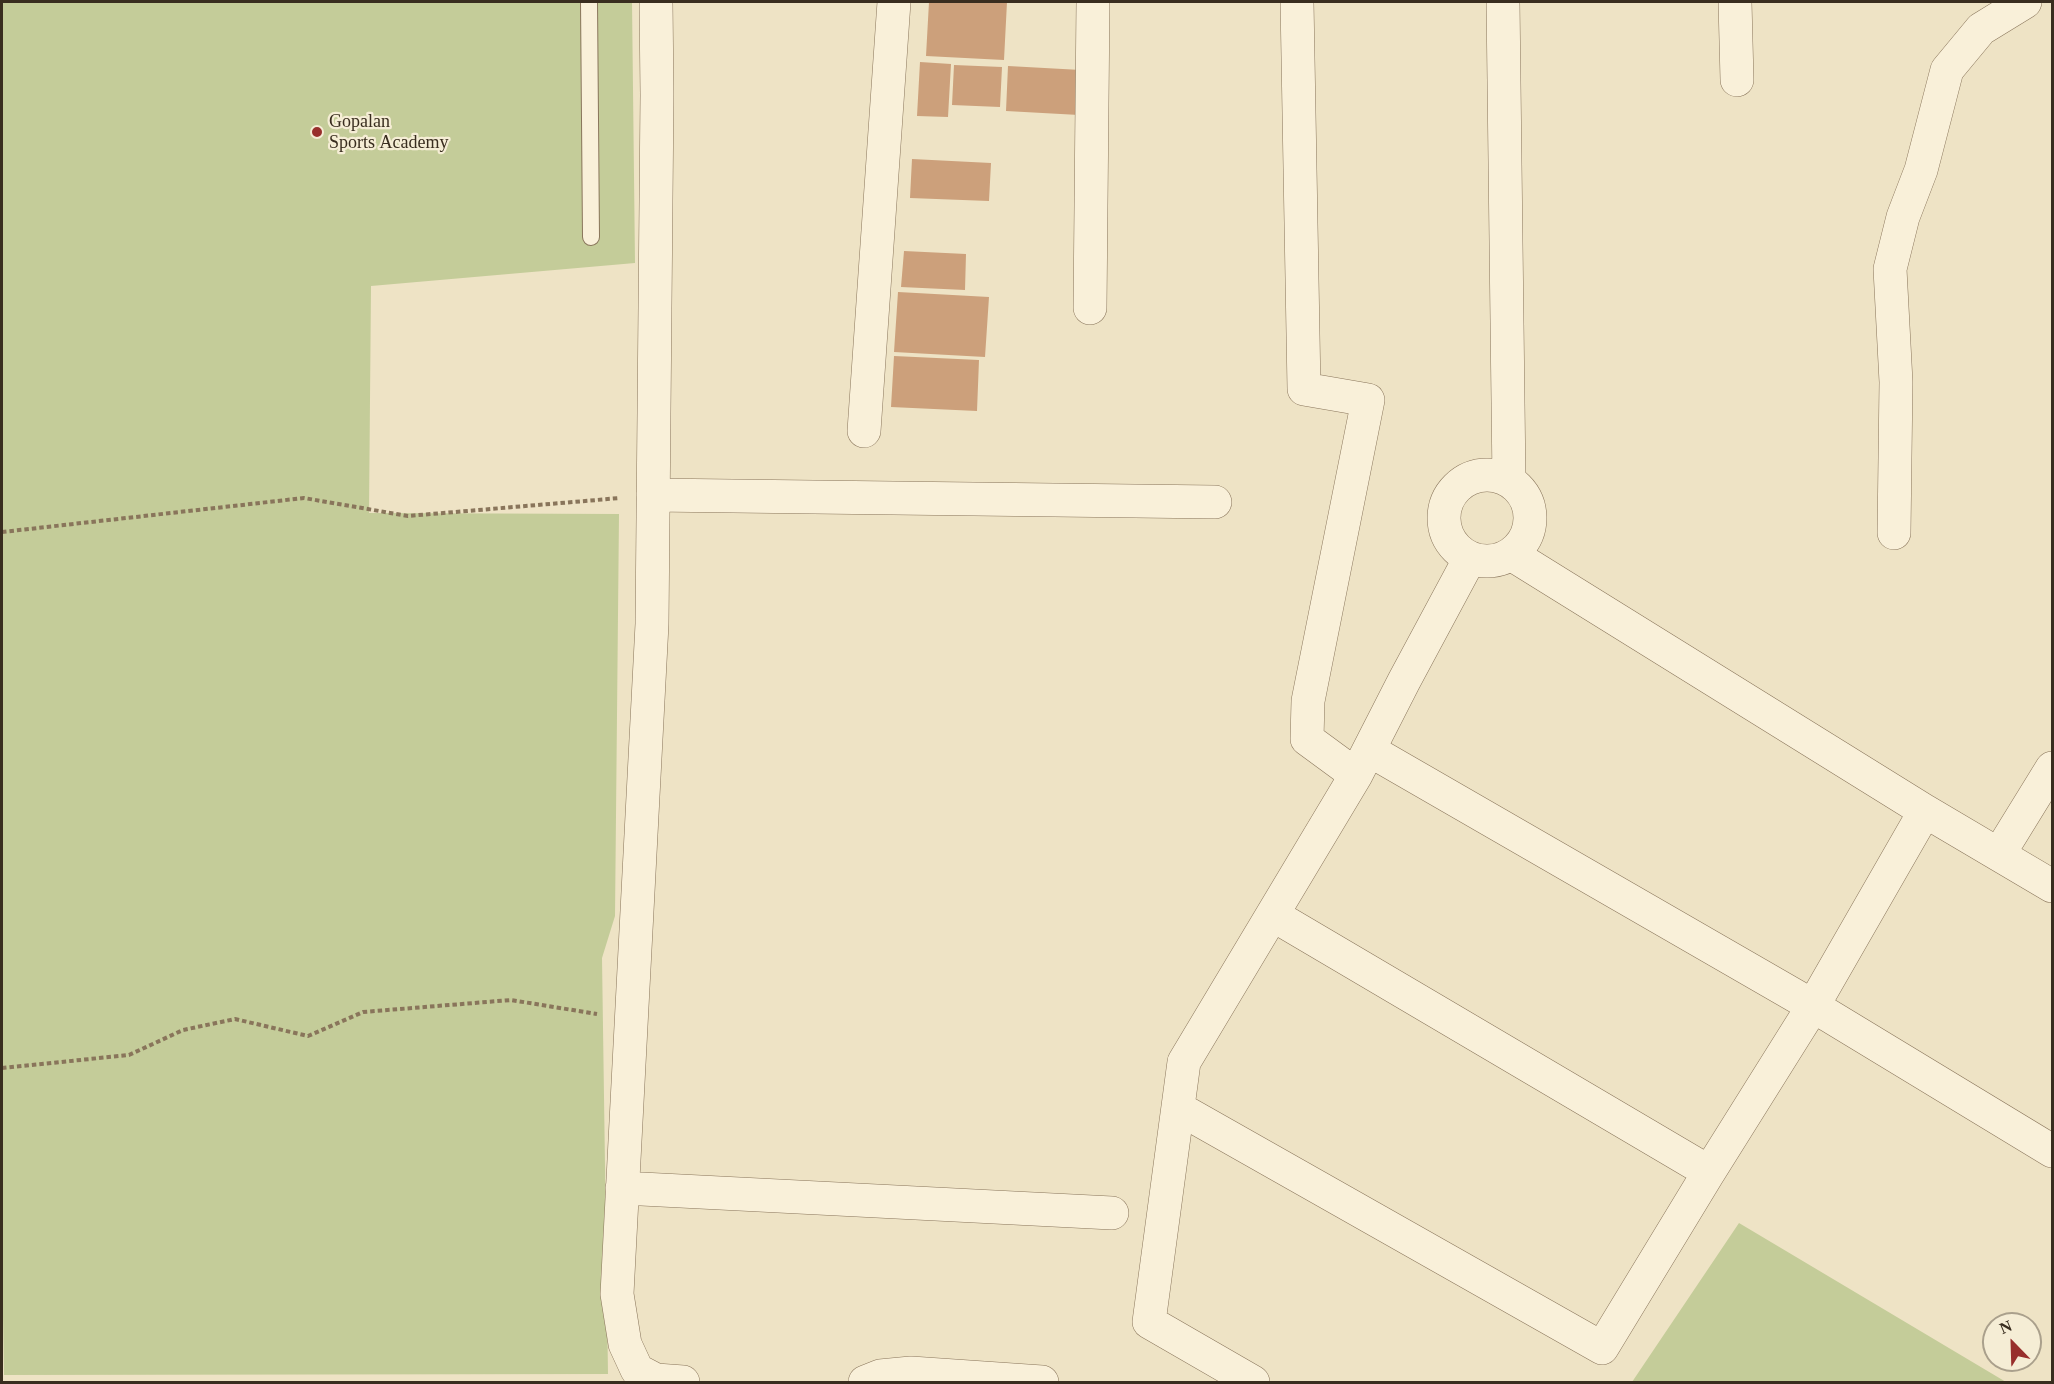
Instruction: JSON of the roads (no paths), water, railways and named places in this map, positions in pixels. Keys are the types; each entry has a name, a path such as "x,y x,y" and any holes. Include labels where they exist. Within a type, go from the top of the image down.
{"street":[{"path":"656,2 652,624 617,1294 625,1344 637,1370 656,1380 683,1383"},
{"path":"864,431 894,2"},
{"path":"1090,308 1093,2"},
{"path":"1297,2 1304,389 1368,400 1308,701 1306,739 1362,762 1813,1006 2052,1151"},
{"path":"1503,2 1509,481"},
{"path":"1735,2 1737,80"},
{"path":"1894,533 1896,381 1890,269 1900,227 1921,170 1947,70 1981,29 2025,2"},
{"path":"1481,475 1496,476 1509,481 1520,490 1527,503 1530,517 1528,531 1522,543 1511,554 1498,560 1484,561 1470,558 1459,551 1444,527 1444,512 1448,499 1456,488 1468,479 1481,475"},
{"path":"653,495 1215,502"},
{"path":"1511,554 1925,811 2052,886"},
{"path":"1253,1383 1149,1322 1184,1062 1362,762 1470,558"},
{"path":"1999,854 2052,768"},
{"path":"1178,1108 1602,1348 1813,1006 1925,811"},
{"path":"1273,915 1709,1172"},
{"path":"622,1188 1112,1213"},
{"path":"865,1383 880,1376 912,1373 1042,1383"}],"lane":[{"path":"590,2 591,237"}],"place":[{"name":"Gopalan Sports Academy","path":"317,132"}]}
